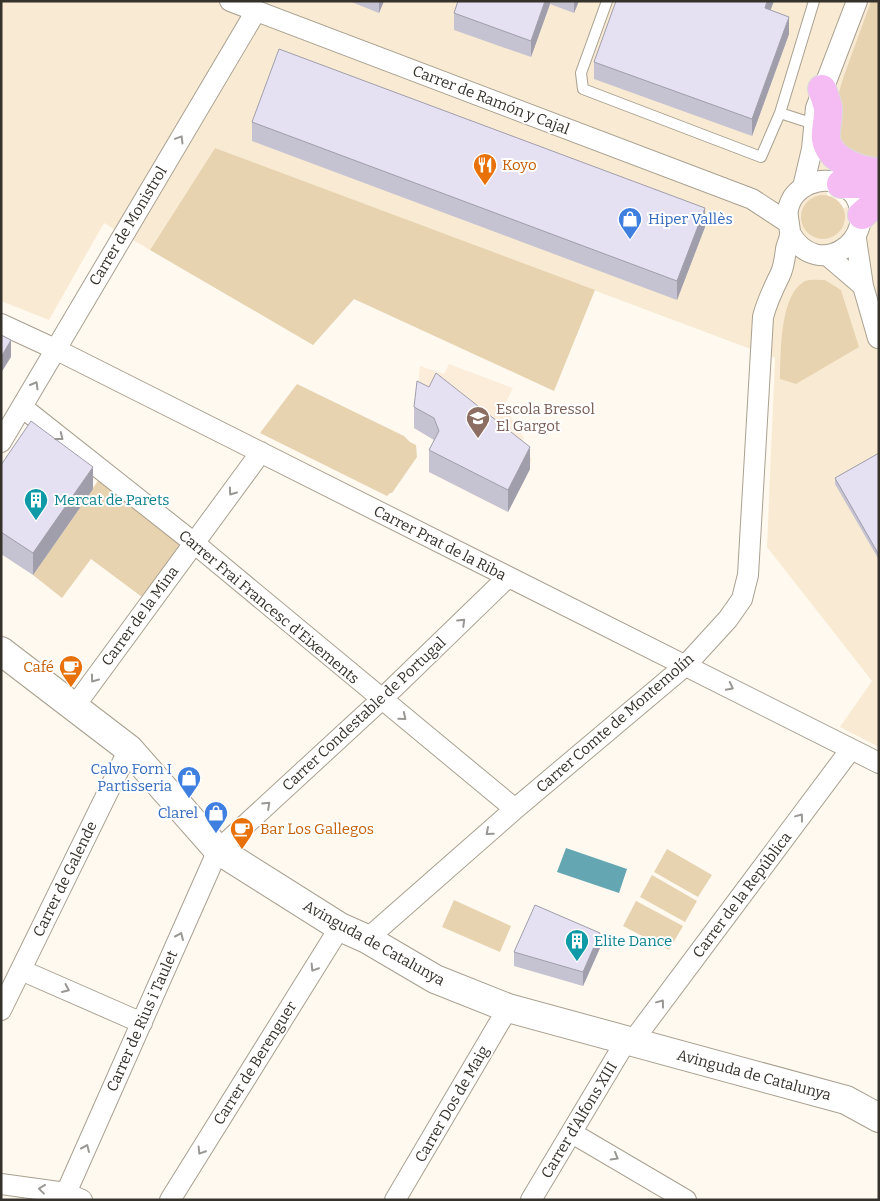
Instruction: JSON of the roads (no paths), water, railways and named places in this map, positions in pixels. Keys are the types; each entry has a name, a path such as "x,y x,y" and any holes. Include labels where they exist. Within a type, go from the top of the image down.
{"highway":[{"path":"822,89 828,109 826,141 830,150 847,164 857,169 879,172"},
{"path":"837,183 879,184"}],"street":[{"name":"Carrer de Ramón y Cajal","path":"230,1 752,199 789,228"},
{"path":"857,1 822,89 816,108 812,149 798,193 787,214 789,228 798,245 822,255 863,286"},
{"name":"Carrer de Monistrol","path":"1,442 256,11"},
{"path":"812,149 837,183"},
{"path":"798,193 818,181 837,183 848,188 858,200 865,218 863,286 878,338"},
{"name":"Carrer de Ramón y Cajal","path":"752,199 798,193"},
{"path":"781,273 822,255 841,252 865,218"},
{"name":"Carrer Comte de Montemolín","path":"367,939 515,809 686,665 728,619 742,600 748,575 763,317 767,300 781,273 789,228"},
{"name":"Carrer Prat de la Riba","path":"1,324 55,349 879,763"},
{"name":"Carrer Frai Francesc d'Eixements","path":"22,407 194,543 515,809"},
{"name":"Carrer de la Mina","path":"74,707 260,452"},
{"name":"Carrer Condestable de Portugal","path":"218,850 382,700 508,577"},
{"name":"Avinguda de Catalunya","path":"1,651 129,749 218,850 340,926 367,939 435,979 508,1008 846,1100 879,1118"},
{"name":"Carrer de Galende","path":"1,1010 129,749"},
{"name":"Carrer de la República","path":"629,1041 851,749"},
{"name":"Carrer de Rius i Taulet","path":"74,1196 142,1023 218,850"},
{"name":"Carrer de Berenguer","path":"170,1200 340,926"},
{"path":"21,970 142,1023"},
{"name":"Carrer Dos de Maig","path":"396,1200 508,1008"},
{"name":"Carrer d'Alfons XIII","path":"532,1200 629,1041"},
{"path":"572,1133 686,1200"},
{"path":"1,1184 74,1196"}],"lane":[{"path":"607,1 581,73 583,89 761,157 780,113 814,1"},
{"path":"780,113 814,124"}],"water":[{"path":"566,848 627,869 619,893 557,872"}],"place":[{"name":"Koyo","path":"485,186"},
{"name":"Hiper Vallès","path":"630,240"},
{"name":"Escola Bressol El Gargot","path":"478,439"},
{"name":"Mercat de Parets","path":"36,521"},
{"name":"Café","path":"71,688"},
{"name":"Calvo Forn I Partisseria","path":"189,799"},
{"name":"Clarel","path":"216,834"},
{"name":"Bar Los Gallegos","path":"242,850"},
{"name":"Elite Dance","path":"577,962"}]}
